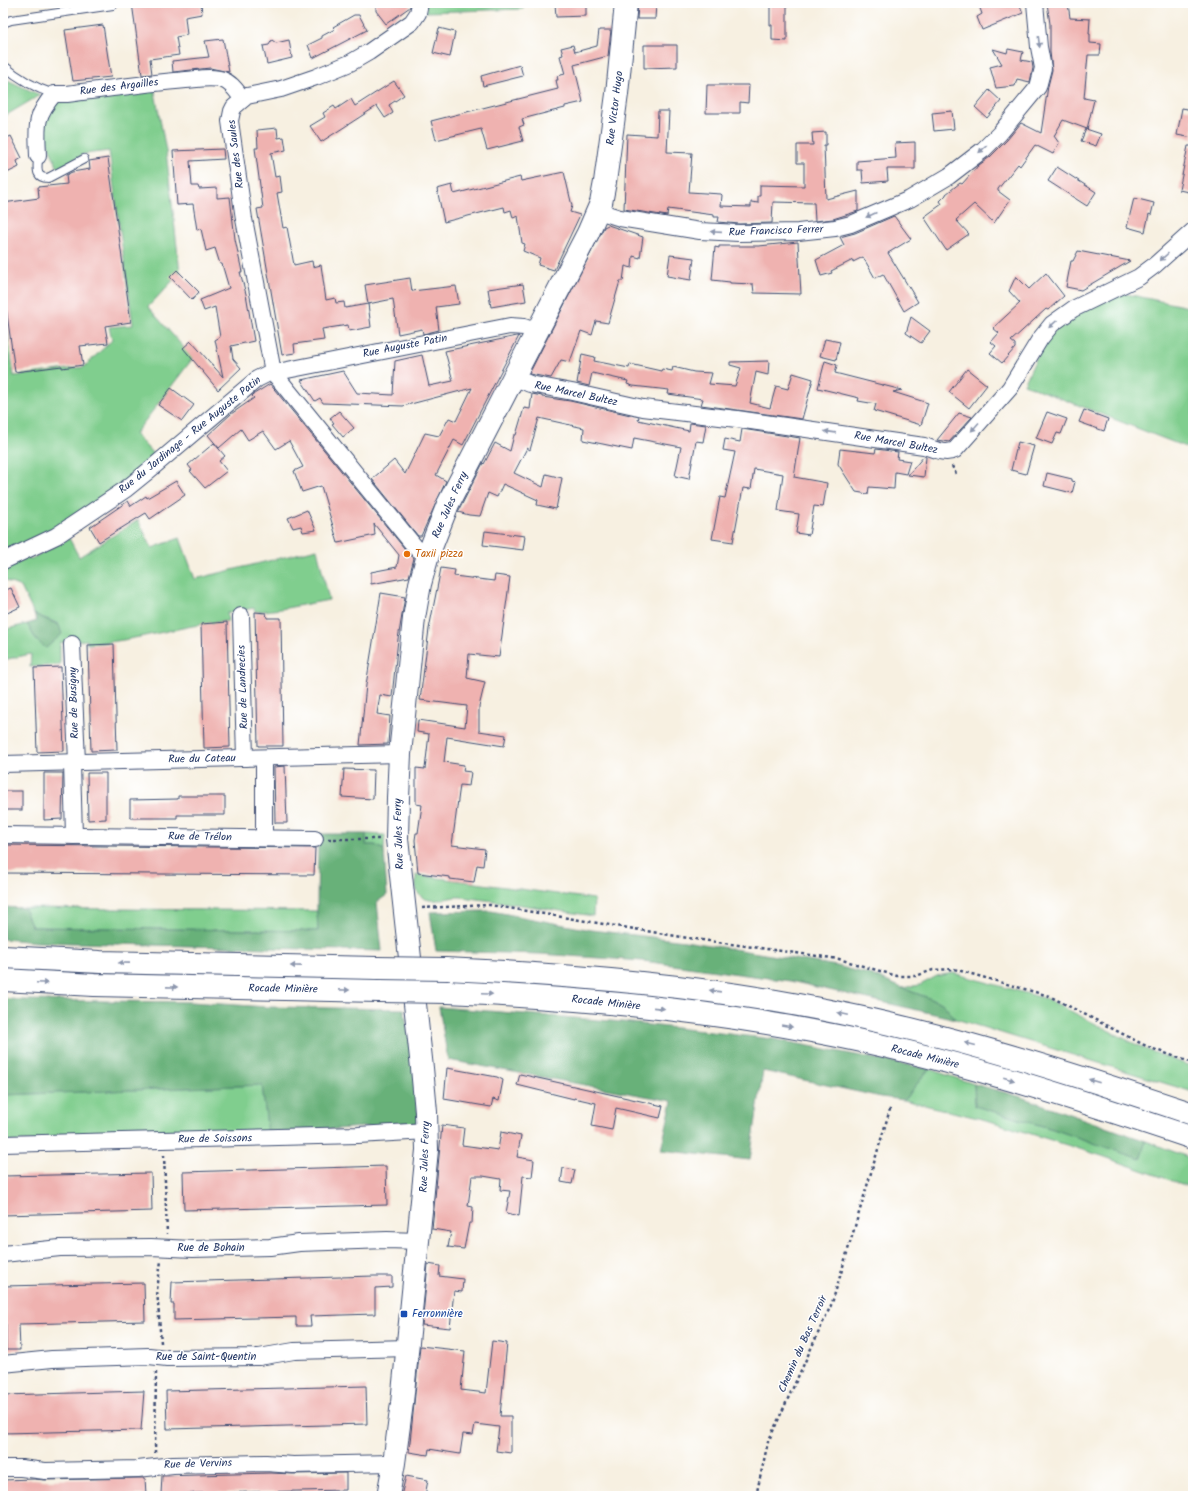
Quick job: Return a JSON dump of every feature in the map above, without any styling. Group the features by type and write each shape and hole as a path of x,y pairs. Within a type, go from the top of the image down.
{"main road":[{"name":"Rue Victor Hugo","path":"598,211 615,116 626,3"},
{"name":"Rue Jules Ferry","path":"388,1496 394,1463 408,1348 426,1164 427,1132 422,1068 404,909 398,839 400,754 413,624 420,584 428,555 448,504 598,211"},
{"name":"Rocade Minière","path":"3,957 100,962 445,969 618,980 714,991 788,1003 926,1033 1026,1060 1132,1093 1193,1114"},
{"name":"Rocade Minière","path":"3,980 94,985 448,992 605,1002 706,1014 795,1028 857,1040 928,1057 1028,1084 1193,1138"},
{"path":"1132,1093 1193,1103"},
{"path":"1110,1110 1193,1150"}],"street":[{"path":"243,99 252,95 303,82 350,63 369,52 412,22 418,13 420,3"},
{"name":"Rue Francisco Ferrer","path":"598,211 620,218 700,231 740,233 798,232 835,228 851,224 910,198 949,176 983,150 1000,133 1038,87 1043,68 1034,3"},
{"name":"Rue des Argailles","path":"54,94 67,94 152,83 213,79 225,81 232,86 243,99"},
{"path":"38,156 37,122 47,102 54,94"},
{"name":"Rue des Saules","path":"243,99 232,111 230,122 244,219 273,372"},
{"name":"Rue Marcel Bultez","path":"513,377 530,384 583,394 643,408 807,429 924,446 951,452 955,450 1010,388 1040,339 1052,324 1073,309 1139,277 1193,232"},
{"name":"Rue Auguste Patin","path":"273,372 510,326 524,327 536,332"},
{"name":"Rue du Jardinage - Rue Auguste Patin","path":"3,561 56,536 126,489 257,379 273,372 416,548 428,555"},
{"name":"Rue de Landrecies","path":"240,616 244,758"},
{"name":"Rue de Busigny","path":"72,644 74,836"},
{"name":"Rue du Cateau","path":"3,764 400,754"},
{"path":"264,758 264,838"},
{"name":"Rue de Trélon","path":"3,835 315,839"},
{"name":"Rue de Soissons","path":"3,1144 427,1132"},
{"name":"Rue de Bohain","path":"3,1254 60,1248 188,1249 270,1247 299,1243 387,1240 419,1242"},
{"name":"Rue de Saint-Quentin","path":"3,1364 52,1359 259,1357 294,1351 408,1348"},
{"name":"Rue de Vervins","path":"3,1468 21,1468 45,1471 138,1469 155,1466 258,1463 293,1465 394,1463"}],"lane":[{"path":"3,23 11,20 113,5 113,3"},
{"path":"3,65 16,77 54,94"},
{"path":"38,156 38,172 42,178 48,178 84,159"}],"path":[{"path":"315,839 398,839"},
{"path":"404,909 490,905 688,938 839,960 896,976 916,976 932,970 954,969 1049,996 1148,1047 1193,1063"},
{"name":"Chemin du Bas Terroir","path":"756,1496 768,1442 832,1303 891,1106"},
{"path":"155,1466 159,1357 157,1290 165,1248 163,1140"}],"green space":[{"path":"426,3 524,3 523,9 426,12"},
{"path":"3,78 40,95 3,117"},
{"path":"154,87 166,151 180,273 148,307 193,358 135,434 154,455 143,470 61,527 3,557 3,301 14,376 84,367 112,340 109,327 133,325 109,151 84,154 58,169 45,136 43,126 58,98"},
{"path":"1122,293 1193,308 1193,450 1024,384 1042,348 1060,326 1080,313"},
{"path":"138,520 152,548 180,538 195,579 317,549 329,600 281,609 255,612 254,608 227,613 228,621 192,626 105,643 87,644 87,640 60,643 60,665 30,667 31,654 3,660 3,630 27,624 37,641 59,624 34,614 21,587 3,580 3,566 21,558 31,559 69,538 79,557"},
{"path":"34,614 59,625 62,634 46,648 37,641 27,624 37,621"},
{"path":"318,834 366,834 366,845 375,845 384,850 387,895 377,902 382,951 37,942 3,939 3,907 24,908 32,927 318,931"},
{"path":"366,834 385,835 384,850 375,845 366,845"},
{"path":"416,875 594,899 593,916 461,897 431,900 419,895 416,887"},
{"path":"24,908 317,911 318,931 32,927"},
{"path":"491,911 591,930 685,941 837,966 872,975 942,1003 956,1019 790,981 643,961 540,954 436,951 430,912"},
{"path":"953,973 1047,999 1145,1049 1193,1067 1193,1092 956,1019 942,1003 902,988 920,985 937,976"},
{"path":"3,998 19,1000 191,1002 267,1007 404,1009 414,1064 419,1123 268,1134 262,1085 3,1095"},
{"path":"439,1007 623,1022 773,1039 929,1069 904,1100 881,1097 763,1071 750,1160 661,1150 672,1101 448,1060"},
{"path":"929,1069 974,1084 975,1106 1053,1129 1139,1158 1146,1141 1193,1159 1193,1188 1102,1156 990,1121 904,1100"},
{"path":"974,1084 1018,1096 1146,1141 1140,1159 1053,1129 975,1106"},
{"path":"262,1085 268,1134 3,1142 3,1095"}],"building":[{"path":"132,3 201,3 202,14 185,17 187,35 176,37 179,55 150,59 152,74 142,75"},
{"path":"376,3 410,3 410,7 386,24 376,11"},
{"path":"555,3 586,3 586,16 556,17"},
{"path":"638,3 656,3 655,19 637,19"},
{"path":"770,3 787,3 787,41 772,40"},
{"path":"978,3 1019,3 1023,13 982,30 977,17 982,14"},
{"path":"1047,3 1068,3 1070,18 1090,19 1090,43 1101,44 1100,55 1088,55 1084,98 1094,100 1087,129 1063,120 1054,136 1059,143 1053,154 1035,145 1020,166 1018,164 998,189 998,191 1010,200 994,223 974,204 956,220 969,234 946,250 924,217 942,204 940,201 946,194 960,183 962,184 979,165 990,157 1007,140 1021,123 1041,133 1052,70 1050,52 1050,24"},
{"path":"354,15 359,15 367,30 313,58 308,45 322,38 322,36 335,29 333,27"},
{"path":"103,25 111,77 73,81 65,30"},
{"path":"439,28 455,32 450,57 433,53"},
{"path":"599,30 611,30 608,56 574,65 583,102 522,119 524,125 519,127 523,141 487,150 481,129 436,140 431,121 558,89 556,80 558,80 557,76 565,74 560,56 563,55 561,48 573,45 575,52 597,46"},
{"path":"223,39 229,72 210,68 173,72 172,61 209,57 205,41"},
{"path":"272,40 276,43 289,40 292,58 267,64 263,46 269,45"},
{"path":"644,45 677,45 677,67 644,68"},
{"path":"993,49 1007,53 1008,49 1023,52 1021,60 1032,62 1033,68 1030,82 1017,79 1015,86 996,88 990,67 1002,64"},
{"path":"520,65 523,76 483,86 481,76"},
{"path":"394,81 404,95 389,105 393,113 385,118 377,106 321,142 310,126 325,117 323,113 334,106 336,109 351,99 355,106"},
{"path":"707,85 749,85 748,103 740,102 740,113 706,113"},
{"path":"989,90 1001,101 987,118 975,107"},
{"path":"1182,108 1193,110 1193,138 1177,135"},
{"path":"658,111 669,111 667,152 692,153 689,192 721,194 721,206 751,207 751,202 758,203 758,196 760,196 760,185 804,186 804,163 797,163 797,145 813,145 812,133 826,132 826,145 824,145 826,199 858,191 858,211 833,219 815,221 814,203 773,202 772,223 739,224 718,222 719,217 714,217 714,215 668,209 667,216 624,209 627,134 657,136"},
{"path":"952,111 954,129 934,131 932,113"},
{"path":"277,128 278,138 284,137 286,150 271,153 275,177 280,176 282,192 277,193 283,228 287,227 294,265 312,261 313,267 321,265 326,300 335,298 336,303 344,302 345,308 368,304 371,327 349,331 348,325 322,329 324,340 294,344 295,353 282,355 257,209 263,208 255,148 258,148 257,130"},
{"path":"1086,129 1101,134 1096,146 1081,141"},
{"path":"11,136 22,158 17,161 19,167 3,175 3,140"},
{"path":"915,142 915,169 887,169 888,181 863,183 862,170 857,170 857,161 896,158 895,143"},
{"path":"1188,146 1193,146 1193,193 1179,190"},
{"path":"223,149 224,159 190,161 192,186 198,186 199,189 217,188 217,198 230,197 235,239 242,272 240,272 246,294 254,341 231,346 233,359 241,368 218,390 183,348 191,341 223,377 215,340 220,337 215,307 204,311 200,300 229,288 222,264 220,264 215,248 206,251 201,229 197,230 193,204 177,205 173,151"},
{"path":"108,158 131,322 105,326 108,343 80,346 83,365 15,372 3,285 3,203 39,198 38,187 67,184 66,175 72,172 90,169 89,161"},
{"path":"1057,167 1096,192 1087,206 1048,181"},
{"path":"564,172 572,206 570,212 580,215 554,270 538,265 540,258 523,251 525,244 522,243 518,216 513,218 511,210 505,212 504,207 444,222 437,189 452,185 454,194 520,177 521,181"},
{"path":"1134,198 1154,203 1151,215 1149,214 1145,232 1127,227"},
{"path":"894,216 911,239 888,253 918,302 904,311 883,274 875,278 863,257 853,262 853,260 831,271 832,273 821,276 816,260 844,245 840,237 855,233"},
{"path":"608,225 643,237 640,258 633,256 632,268 625,266 623,281 620,281 608,323 596,321 592,335 581,331 570,362 561,360 551,378 529,374 604,227"},
{"path":"798,242 801,294 754,293 753,284 730,283 712,280 715,247 759,246"},
{"path":"1078,251 1130,261 1081,290 1066,287 1071,261 1073,261"},
{"path":"670,255 694,258 691,280 667,276"},
{"path":"177,270 199,292 192,300 170,277"},
{"path":"1046,273 1064,296 1048,310 1046,309 1011,341 1015,344 1015,348 1002,363 990,353 996,346 991,342 999,333 993,328 1020,303 1009,291 1016,276 1029,289"},
{"path":"410,278 412,291 456,286 459,304 436,307 439,330 423,334 422,329 398,334 393,299 368,304 365,285"},
{"path":"523,284 526,301 491,307 488,289"},
{"path":"911,317 930,331 921,343 906,333"},
{"path":"519,336 463,445 454,440 436,475 446,481 421,536 418,536 372,479 394,460 405,474 425,433 439,436 449,418 456,421 472,388 403,406 323,403 320,398 315,401 301,380 343,371 357,393 393,395 395,361 422,355 429,386 453,381 445,351"},
{"path":"825,339 840,342 836,360 820,356"},
{"path":"582,354 595,357 594,361 629,368 630,364 661,371 662,369 672,371 673,367 694,372 712,373 709,384 735,386 741,368 730,365 730,362 769,361 768,375 756,372 750,403 770,408 776,386 788,389 793,373 813,379 802,419 701,405 703,399 668,394 669,390 633,386 627,384 628,381 592,373 589,386 577,383"},
{"path":"825,361 837,365 835,373 902,390 893,392 928,403 921,425 874,411 876,404 858,401 859,398 818,388"},
{"path":"967,369 987,385 969,408 949,392"},
{"path":"270,384 409,554 414,558 409,577 371,584 371,572 397,567 399,555 374,524 375,535 338,543 321,486 302,492 294,471 303,467 289,441 276,449 263,431 248,440 241,429 219,448 208,435 231,414 254,398 252,396 254,394"},
{"path":"171,388 194,405 182,421 158,405"},
{"path":"532,394 639,417 638,420 689,431 690,423 706,425 703,442 696,441 689,479 675,476 681,447 634,438 632,450 583,440 584,428 539,418 530,450 527,448 514,473 543,487 546,474 562,478 556,509 537,505 538,500 503,484 497,497 488,493 480,516 458,512 495,443 510,451 524,408 530,409"},
{"path":"1084,410 1108,419 1104,431 1079,422"},
{"path":"339,411 354,428 343,437 332,424 334,423 330,418"},
{"path":"1047,412 1067,419 1061,434 1057,433 1052,444 1036,438"},
{"path":"959,413 972,417 949,442 937,440"},
{"path":"742,429 800,438 794,477 827,483 823,507 814,506 809,535 796,533 799,514 778,511 783,474 754,469 751,489 743,488 733,542 712,539 720,497 725,498 735,452 723,450 725,439 740,442"},
{"path":"1018,442 1034,446 1026,474 1011,470"},
{"path":"214,443 225,456 219,461 227,471 205,488 190,471 192,470 188,465"},
{"path":"840,449 875,453 876,449 898,452 897,459 910,461 906,474 895,472 894,489 869,487 868,494 856,492 838,464"},
{"path":"924,456 926,457 924,477 908,475"},
{"path":"1047,473 1072,479 1072,481 1075,482 1072,493 1044,486"},
{"path":"176,481 185,495 150,519 146,513 99,542 90,527 128,501 131,506 146,496 147,498"},
{"path":"307,510 316,530 303,532 301,526 293,528 288,518"},
{"path":"485,531 525,536 523,550 483,545"},
{"path":"441,568 455,570 454,576 494,581 495,575 510,577 499,657 469,654 467,678 485,682 479,707 479,731 506,735 504,746 447,737 444,762 464,765 463,771 471,772 469,786 460,785 452,845 485,849 483,866 477,865 474,882 418,873 415,840 416,833 418,833 422,805 416,804 416,768 425,769 429,734 417,732 418,720 465,727 467,706 420,700 429,629"},
{"path":"11,588 20,607 3,615 3,591"},
{"path":"381,593 405,597 398,639 392,697 380,695 377,714 390,716 388,744 360,745 366,685"},
{"path":"255,612 266,613 267,618 281,618 283,746 258,746"},
{"path":"227,622 230,747 204,748 201,624"},
{"path":"114,644 117,750 91,751 88,645"},
{"path":"61,667 64,751 37,752 34,668"},
{"path":"285,766 287,823 275,823 274,767"},
{"path":"344,769 374,770 373,799 342,797"},
{"path":"44,773 63,773 62,819 44,820"},
{"path":"87,773 106,773 106,819 88,820"},
{"path":"4,791 22,791 22,810 4,810"},
{"path":"178,796 225,796 225,815 177,815 177,818 130,818 130,800 178,799"},
{"path":"3,845 315,848 314,875 3,873"},
{"path":"447,1068 497,1077 503,1080 499,1101 493,1099 491,1107 444,1099"},
{"path":"520,1074 663,1106 660,1118 616,1108 612,1130 592,1126 596,1103 517,1085"},
{"path":"442,1125 464,1128 462,1145 498,1150 501,1132 521,1136 517,1157 534,1160 532,1177 523,1176 519,1216 506,1213 510,1191 500,1190 501,1179 472,1176 468,1206 473,1207 472,1223 469,1223 464,1249 448,1247 451,1232 432,1229"},
{"path":"386,1166 387,1205 184,1210 183,1172"},
{"path":"563,1168 575,1170 572,1184 561,1182"},
{"path":"151,1173 152,1211 3,1215 3,1176"},
{"path":"428,1264 440,1266 439,1276 463,1279 462,1292 454,1291 450,1328 422,1325"},
{"path":"392,1276 392,1287 375,1288 375,1314 310,1316 311,1326 296,1326 296,1317 174,1320 174,1304 171,1304 172,1282"},
{"path":"144,1283 145,1321 19,1324 20,1350 6,1350 6,1324 3,1324 3,1286"},
{"path":"492,1341 507,1343 500,1416 511,1416 511,1453 496,1451 499,1427 475,1424 473,1435 463,1434 460,1454 429,1449 428,1455 409,1452 420,1346 465,1351 461,1390 486,1393"},
{"path":"366,1386 367,1424 167,1429 166,1391"},
{"path":"144,1391 141,1430 3,1433 3,1395"},
{"path":"271,1473 346,1473 346,1490 161,1494 162,1476"},
{"path":"406,1476 428,1480 425,1496 401,1496"},
{"path":"145,1478 146,1495 3,1496 3,1480"}],"place":[{"name":"Taxii pizza","path":"407,554"},
{"name":"Ferronnière","path":"404,1314"}]}
